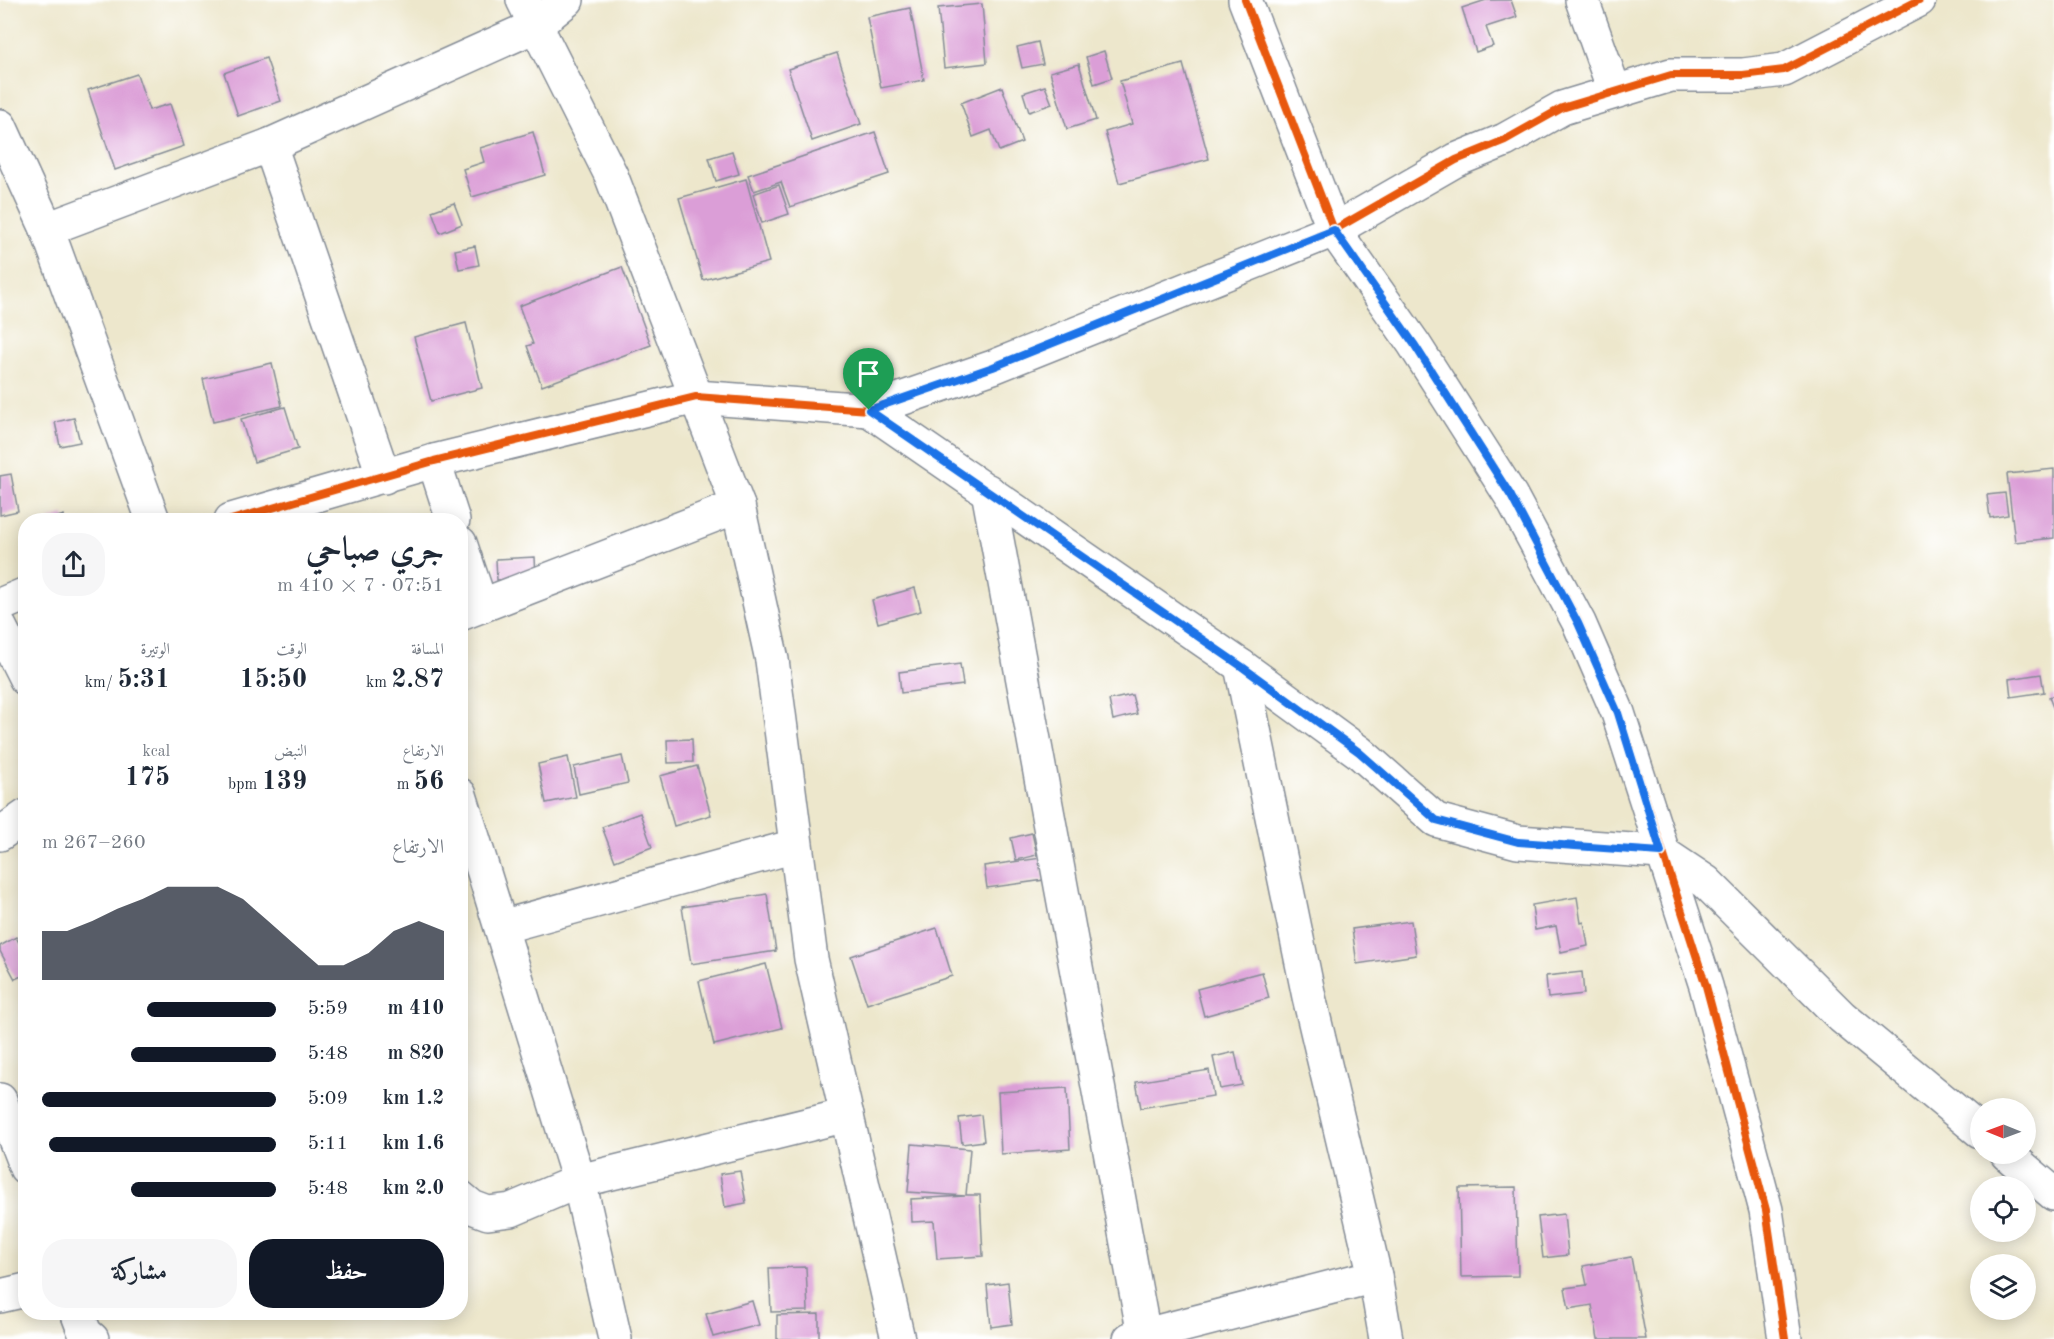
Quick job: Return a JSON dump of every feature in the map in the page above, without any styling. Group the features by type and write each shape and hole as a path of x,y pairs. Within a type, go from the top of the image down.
{"street":[{"path":"47,229 270,144 529,13 567,0"},
{"path":"1245,0 1334,230 1414,344 1511,496 1573,612 1618,713 1706,986 1766,1210 1785,1339"},
{"path":"1582,0 1614,90"},
{"path":"256,513 434,461 696,397 869,410 993,367 1334,230 1456,160 1505,140 1562,108 1614,90 1671,75 1743,75 1784,70 1919,0"},
{"path":"529,13 611,175 738,506 772,660 811,958 898,1339"},
{"path":"0,126 47,229 150,513"},
{"path":"270,144 384,477"},
{"path":"869,410 1241,666 1359,752 1436,820 1518,842 1661,852 1706,882 1842,1017 1970,1123"},
{"path":"434,461 451,513"},
{"path":"988,491 1137,1337 1375,1276"},
{"path":"468,592 471,610 738,506"},
{"path":"0,605 18,597"},
{"path":"0,627 18,663"},
{"path":"1241,666 1309,997 1375,1276 1386,1339"},
{"path":"468,821 579,1181 615,1339"},
{"path":"0,834 18,822"},
{"path":"501,927 795,846"},
{"path":"0,1100 18,1147"},
{"path":"468,1204 488,1213 511,1210 579,1181 847,1115"},
{"path":"2019,1164 2054,1194"},
{"path":"0,1296 18,1292"},
{"path":"80,1320 86,1333 92,1339"}],"building":[{"path":"1486,0 1511,0 1517,17 1486,27 1493,46 1476,52 1462,8"},
{"path":"982,4 987,63 944,68 938,8"},
{"path":"910,8 924,80 881,88 867,17"},
{"path":"1038,42 1043,64 1022,68 1017,47"},
{"path":"1104,51 1112,78 1094,84 1086,57"},
{"path":"837,53 861,124 812,141 788,69"},
{"path":"266,58 281,101 238,116 224,73"},
{"path":"1079,64 1096,120 1067,129 1050,72"},
{"path":"1183,64 1209,159 1119,183 1105,132 1132,124 1120,81"},
{"path":"137,74 149,110 170,104 184,146 115,170 88,90"},
{"path":"1045,86 1052,104 1029,112 1023,93"},
{"path":"1002,87 1022,142 999,151 991,130 973,137 961,103"},
{"path":"533,132 545,175 472,197 463,169 484,162 480,148"},
{"path":"875,132 889,174 790,207 781,182 754,191 748,175"},
{"path":"732,151 739,174 716,181 709,158"},
{"path":"746,179 769,262 703,280 679,198"},
{"path":"779,185 789,214 762,223 753,194"},
{"path":"454,203 462,224 440,233 432,211"},
{"path":"475,246 479,265 459,269 455,250"},
{"path":"622,267 651,345 542,386 527,346 533,344 519,306"},
{"path":"466,323 482,388 431,401 414,337"},
{"path":"272,363 282,406 213,422 203,379"},
{"path":"285,407 298,449 254,462 241,419"},
{"path":"74,418 80,442 60,446 55,422"},
{"path":"2054,469 2054,538 2015,542 2007,474"},
{"path":"11,474 18,511 0,515 0,476"},
{"path":"2005,493 2008,515 1990,518 1987,495"},
{"path":"535,557 536,578 497,580 496,559"},
{"path":"915,588 921,611 878,623 872,600"},
{"path":"960,664 963,685 901,693 899,672"},
{"path":"2041,674 2044,692 2011,697 2009,679"},
{"path":"1132,695 1137,714 1113,720 1109,700"},
{"path":"2054,695 2054,710 2049,697"},
{"path":"692,739 693,762 668,763 667,740"},
{"path":"622,756 628,783 579,794 574,767"},
{"path":"568,757 576,797 546,803 538,764"},
{"path":"697,766 711,815 674,826 660,776"},
{"path":"640,813 652,847 615,861 602,827"},
{"path":"1032,833 1037,855 1016,860 1011,838"},
{"path":"1041,858 1044,880 987,888 984,866"},
{"path":"767,894 776,951 691,964 682,907"},
{"path":"1577,897 1588,946 1561,952 1556,926 1535,930 1532,905"},
{"path":"1411,921 1416,955 1357,964 1352,929"},
{"path":"937,928 952,976 867,1004 851,956"},
{"path":"16,937 18,941 18,978 15,979 0,951 0,946"},
{"path":"766,964 782,1028 714,1045 699,981"},
{"path":"1262,972 1269,998 1204,1016 1197,989"},
{"path":"1582,972 1584,994 1548,998 1546,976"},
{"path":"1235,1052 1242,1085 1220,1089 1213,1057"},
{"path":"1209,1070 1213,1096 1141,1108 1136,1082"},
{"path":"1067,1088 1070,1149 1001,1154 998,1092"},
{"path":"981,1115 984,1141 962,1144 959,1118"},
{"path":"912,1144 970,1149 966,1195 980,1195 983,1256 937,1259 934,1221 912,1222 911,1199 965,1196 908,1192"},
{"path":"740,1171 746,1203 725,1207 720,1174"},
{"path":"1516,1187 1518,1276 1461,1277 1459,1188"},
{"path":"1564,1214 1568,1255 1543,1258 1538,1217"},
{"path":"1631,1257 1646,1339 1598,1339 1592,1305 1569,1309 1565,1288 1587,1285 1583,1266"},
{"path":"806,1267 808,1311 771,1312 769,1268"},
{"path":"1008,1282 1012,1324 991,1327 987,1285"},
{"path":"752,1301 759,1325 713,1337 706,1314"},
{"path":"819,1314 819,1339 777,1339 777,1315"}],"cycle path":[{"path":"1245,0 1334,230 1414,344 1511,496 1579,623 1618,713 1706,986 1766,1210 1785,1339"},
{"path":"255,513 434,461 696,397 869,410 993,367 1334,230 1456,160 1505,140 1562,108 1671,75 1743,75 1784,70 1919,0"}],"route":[{"path":"1334,230 1414,344 1511,496 1578,623 1618,713 1661,852 1518,842 1436,820 1359,752 1241,666 869,410 993,367 1334,230"}]}
